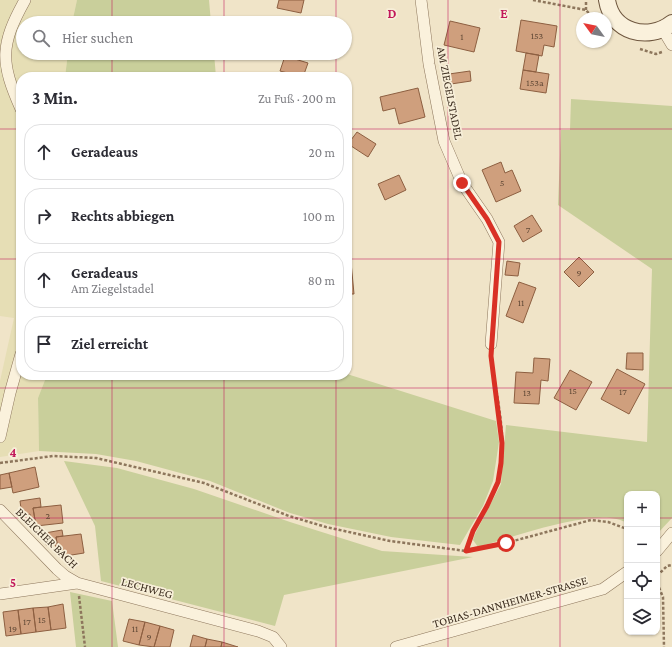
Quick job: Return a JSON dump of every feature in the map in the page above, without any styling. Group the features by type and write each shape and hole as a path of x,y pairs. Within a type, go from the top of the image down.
{"main road":[{"path":"607,0 608,8 615,19 624,28 637,33 650,33 667,26"}],"street":[{"path":"16,98 1,65 2,43 13,16 25,0"},
{"name":"AM ZIEGELSTADEL","path":"421,0 429,64 444,141 462,183 487,219 499,242 491,344"},
{"path":"667,26 672,45"},
{"path":"0,437 16,372"},
{"name":"BLEICHER BACH","path":"0,510 61,572 78,583"},
{"path":"660,547 672,533"},
{"name":"TOBIAS-DANNHEIMER-STRASSE","path":"396,647 603,589 624,574"},
{"name":"LECHWEG","path":"0,594 78,583 258,631 273,636 281,647"}],"path":[{"path":"533,0 586,10 586,0"},
{"path":"466,551 473,531 498,482 501,463 501,425 491,356 491,344"},
{"path":"0,463 53,456 96,458 204,483 289,516 326,527 390,541 466,551 506,543 591,520 608,522 624,527"},
{"path":"660,573 666,566 672,565"},
{"path":"78,583 85,647"},
{"path":"660,590 663,597 664,647"}],"shaded area":[{"path":"0,0 77,0 74,16 16,16 16,60 67,60 66,72 16,72 16,380 45,380 38,398 39,451 0,457 0,381 14,318 0,316"}],"green space":[{"path":"77,0 209,0 210,16 74,16"},
{"path":"67,60 215,60 216,72 66,72"},
{"path":"571,99 672,106 672,518 660,531 660,491 624,491 624,522 614,518 576,520 478,547 473,540 475,534 501,484 506,425 647,442 652,269 558,205 561,130 570,130"},
{"path":"352,376 496,421 499,442 493,481 483,506 460,545 391,537 328,524 290,513 210,481 136,461 96,454 39,451 38,398 45,380 352,380"},
{"path":"64,461 117,468 194,489 290,522 382,551 473,557 284,595 275,626 101,581 95,526"},
{"path":"70,592 112,601 118,647 76,647"}],"building":[{"path":"279,0 304,0 301,13 277,8"},
{"path":"521,20 557,26 554,47 544,45 542,56 516,51"},
{"path":"450,21 480,28 474,52 444,45"},
{"path":"526,53 539,55 536,72 523,70"},
{"path":"284,60 298,60 308,63 305,72 280,71"},
{"path":"523,70 549,74 546,93 520,89"},
{"path":"470,71 471,81 451,84 449,74"},
{"path":"418,88 425,117 399,124 395,108 383,111 380,97"},
{"path":"357,132 376,144 368,157 352,147 352,139"},
{"path":"501,162 505,173 512,170 521,191 496,202 482,170"},
{"path":"399,175 406,190 385,200 378,184"},
{"path":"532,215 542,231 523,242 514,226"},
{"path":"579,257 594,272 579,287 564,272"},
{"path":"507,261 520,263 518,276 505,275"},
{"path":"352,273 354,294 352,294"},
{"path":"519,282 536,288 523,323 506,316"},
{"path":"627,353 643,353 643,370 626,369"},
{"path":"534,358 550,359 548,381 541,380 539,404 514,403 516,372 533,373"},
{"path":"617,369 645,384 629,414 601,399"},
{"path":"570,370 592,382 576,410 554,398"},
{"path":"35,467 39,487 13,493 9,473"},
{"path":"9,473 12,487 0,489 0,475"},
{"path":"40,498 41,507 33,508 35,520 31,521 30,514 22,516 20,501"},
{"path":"61,505 63,523 36,526 33,508"},
{"path":"62,530 63,536 56,537 58,548 56,549 55,544 46,545 45,533"},
{"path":"81,534 84,553 59,557 56,537"},
{"path":"63,604 66,628 51,630 48,607"},
{"path":"48,607 51,630 36,632 33,608"},
{"path":"33,608 36,632 21,634 18,610"},
{"path":"18,610 21,634 6,636 3,612"},
{"path":"129,619 145,622 139,645 123,641"},
{"path":"145,622 160,626 154,647 139,645"},
{"path":"160,626 174,630 170,647 154,647"},
{"path":"193,635 207,639 205,647 190,647"},
{"path":"207,639 222,642 221,647 205,647"},
{"path":"222,642 238,647 221,647"}],"route":[{"path":"462,183 487,219 499,242 491,356 501,425 502,443 498,482 473,531 466,551 506,543"}]}
